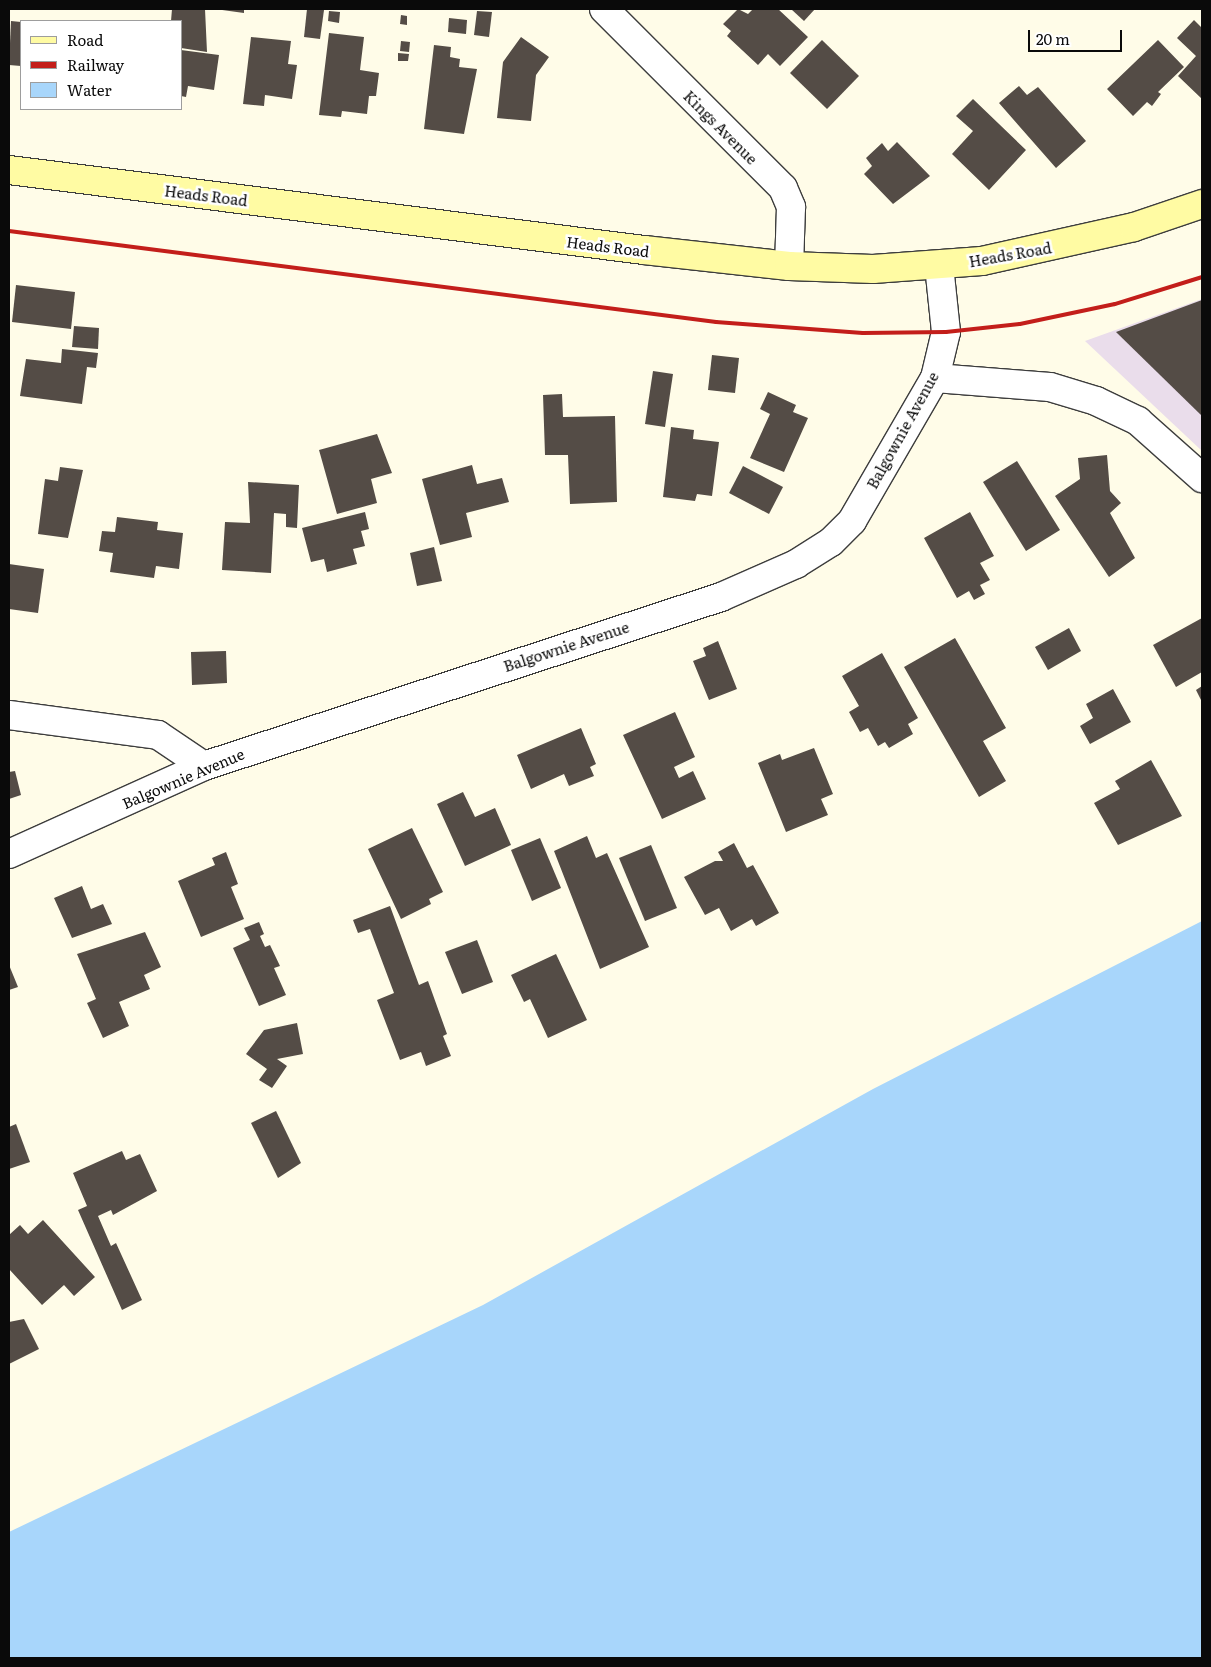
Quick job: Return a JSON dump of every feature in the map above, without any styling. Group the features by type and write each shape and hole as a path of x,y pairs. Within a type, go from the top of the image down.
{"main road":[{"name":"Heads Road","path":"9,170 789,266 939,266 1064,245 1202,204"}],"street":[{"name":"Kings Avenue","path":"604,9 783,188 791,207 789,266"},
{"name":"Balgownie Avenue","path":"9,854 204,766 764,582 831,542 852,521 935,378 946,332 939,266"},
{"path":"935,378 1050,387 1096,401 1138,421 1202,478"},
{"path":"9,715 158,736 204,766"}],"shaded area":[{"path":"1202,299 1202,451 1085,341"}],"water":[{"path":"1202,921 1202,1658 9,1658 9,1532 483,1305 873,1089"}],"building":[{"path":"172,9 205,9 207,52 182,48 182,20 171,20"},
{"path":"215,9 244,9 244,13"},
{"path":"307,9 324,10 320,39 304,37"},
{"path":"738,9 748,14 753,9 778,9 808,37 780,66 768,54 758,65 727,36 731,31 723,24"},
{"path":"791,9 815,9 804,21"},
{"path":"329,11 340,12 339,23 328,21"},
{"path":"477,11 492,12 489,37 474,35"},
{"path":"401,15 407,16 407,25 400,24"},
{"path":"449,18 467,20 466,34 448,32"},
{"path":"1194,20 1202,28 1202,99 1178,76 1196,56 1177,38"},
{"path":"11,21 20,22 20,66 9,65"},
{"path":"329,33 364,37 360,70 379,73 376,96 369,96 367,114 342,111 341,117 319,115"},
{"path":"251,37 291,41 288,64 297,65 292,99 265,95 264,106 243,104"},
{"path":"521,37 549,57 536,75 531,121 497,118 503,62"},
{"path":"822,40 859,76 827,109 790,73"},
{"path":"1158,40 1184,67 1158,92 1161,94 1152,106 1147,102 1133,116 1107,89"},
{"path":"401,41 410,42 409,52 400,51"},
{"path":"434,45 451,47 450,57 460,59 459,67 477,69 464,134 424,129"},
{"path":"182,50 219,55 214,90 188,86 186,97 182,96"},
{"path":"398,53 409,54 408,61 398,61"},
{"path":"1019,86 1027,95 1038,87 1086,141 1056,168 999,103"},
{"path":"973,99 1026,150 989,190 952,154 973,131 956,116"},
{"path":"897,142 930,176 893,204 864,174 872,166 866,158 882,143 888,151"},
{"path":"16,285 75,292 71,329 12,322"},
{"path":"1202,300 1202,416 1116,332"},
{"path":"74,326 99,328 98,349 72,347"},
{"path":"62,349 98,353 96,368 87,367 82,404 20,396 26,359 61,363"},
{"path":"712,355 739,358 735,393 708,390"},
{"path":"653,371 673,374 665,427 645,424"},
{"path":"768,392 796,405 793,412 808,418 784,472 750,458 770,414 760,409"},
{"path":"562,394 563,417 615,416 617,502 570,504 568,455 545,455 543,395"},
{"path":"671,427 694,430 693,439 719,442 712,496 697,494 695,501 663,497"},
{"path":"377,434 392,473 371,479 377,503 337,514 319,450"},
{"path":"1107,455 1110,491 1121,503 1110,513 1135,558 1109,577 1055,496 1080,479 1078,458"},
{"path":"1017,461 1060,530 1026,551 983,482"},
{"path":"472,465 477,484 502,478 509,502 466,513 472,537 440,545 422,479"},
{"path":"743,466 783,487 769,514 729,493"},
{"path":"60,467 83,470 68,538 38,534 45,479 58,481"},
{"path":"248,482 299,485 297,528 286,527 286,514 274,513 271,573 222,570 225,522 250,523"},
{"path":"365,512 369,529 361,531 365,546 353,549 357,564 327,572 324,559 311,562 302,528"},
{"path":"970,512 994,556 980,563 990,580 980,585 985,594 974,600 969,591 957,598 924,538"},
{"path":"117,517 158,522 157,530 183,533 179,569 156,566 154,578 110,572 113,553 99,551 102,531 115,532"},
{"path":"434,547 442,581 417,586 410,553"},
{"path":"9,564 44,569 38,613 9,609"},
{"path":"1202,618 1202,672 1176,687 1153,645"},
{"path":"1069,628 1081,651 1048,670 1035,647"},
{"path":"955,638 1006,728 983,741 1006,781 979,797 904,667"},
{"path":"718,641 737,689 709,700 693,661 706,656 703,648"},
{"path":"226,651 227,683 192,685 191,652"},
{"path":"882,653 918,718 908,724 913,734 889,748 885,742 878,746 868,728 860,732 849,712 859,706 842,676"},
{"path":"1202,686 1202,702 1196,690"},
{"path":"1113,689 1131,722 1090,744 1080,726 1093,718 1086,704"},
{"path":"675,712 695,757 674,767 679,778 693,771 706,799 662,819 623,735"},
{"path":"581,728 596,764 590,767 594,776 569,786 564,774 531,789 517,755"},
{"path":"814,748 833,794 821,799 828,815 786,832 758,763 780,754 782,760"},
{"path":"1151,760 1182,816 1118,845 1094,803 1120,789 1115,781"},
{"path":"15,771 21,795 9,799 9,772"},
{"path":"463,792 475,817 495,808 511,845 465,866 437,804"},
{"path":"412,828 443,892 429,899 431,904 401,919 368,849"},
{"path":"587,836 596,858 607,853 649,947 600,969 554,851"},
{"path":"540,838 561,888 532,901 511,850"},
{"path":"734,843 747,868 753,865 779,913 756,926 752,919 731,931 719,908 705,915 684,877 715,861 723,861 718,852"},
{"path":"651,845 677,908 645,921 619,858"},
{"path":"226,852 238,884 231,887 244,919 201,937 178,881 215,865 212,858"},
{"path":"82,886 91,909 103,904 112,924 72,938 54,898"},
{"path":"390,906 419,985 428,981 447,1034 443,1036 451,1056 426,1066 421,1052 400,1060 377,1000 394,993 370,929 358,933 353,920"},
{"path":"259,922 264,934 260,936 265,947 270,945 280,966 274,968 286,995 259,1006 233,948 250,940 244,928"},
{"path":"145,932 161,967 144,975 150,989 119,1002 129,1026 103,1038 87,1003 96,999 77,954"},
{"path":"477,940 493,982 462,994 445,952"},
{"path":"556,954 587,1020 548,1038 530,999 524,1002 511,975"},
{"path":"9,965 18,987 9,990"},
{"path":"297,1023 303,1054 277,1059 287,1066 272,1088 259,1080 267,1069 246,1054 264,1030"},
{"path":"276,1111 301,1163 278,1178 251,1123"},
{"path":"16,1124 30,1162 9,1169 9,1127"},
{"path":"122,1151 126,1160 140,1154 157,1191 113,1215 111,1210 98,1216 111,1246 116,1243 142,1300 122,1310 78,1210 87,1206 73,1173"},
{"path":"43,1220 95,1277 74,1296 64,1285 42,1305 9,1269 9,1235 20,1225 28,1234"},
{"path":"24,1319 39,1349 9,1364 9,1322"}],"railway":[{"path":"9,231 716,322 863,333 946,332 1020,324 1115,304 1202,277"}]}
